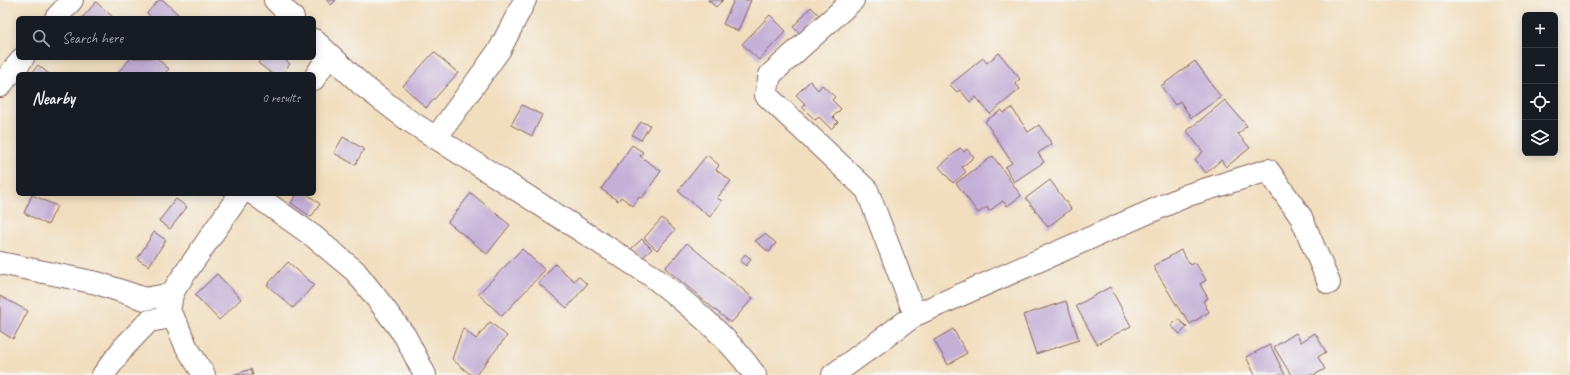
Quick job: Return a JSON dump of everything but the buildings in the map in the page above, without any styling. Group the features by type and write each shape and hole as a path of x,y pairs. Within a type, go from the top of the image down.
{"street":[{"path":"58,16 72,0"},
{"path":"275,0 291,16"},
{"path":"436,138 500,49 525,0"},
{"path":"853,0 770,75 766,95 867,190 915,315"},
{"path":"316,42 362,85 408,120 652,276 687,303 710,325 739,354 755,375"},
{"path":"316,76 329,55"},
{"path":"0,86 21,60"},
{"path":"833,375 915,315 1188,195 1268,170 1301,217 1329,283"},
{"path":"103,375 124,347 149,321 161,319 171,303 190,265 239,196"},
{"path":"257,196 313,236 355,271 405,336 426,375"},
{"path":"0,263 97,283 145,299 171,303"},
{"path":"145,299 149,321"},
{"path":"171,303 177,325 186,346 204,375"}]}
